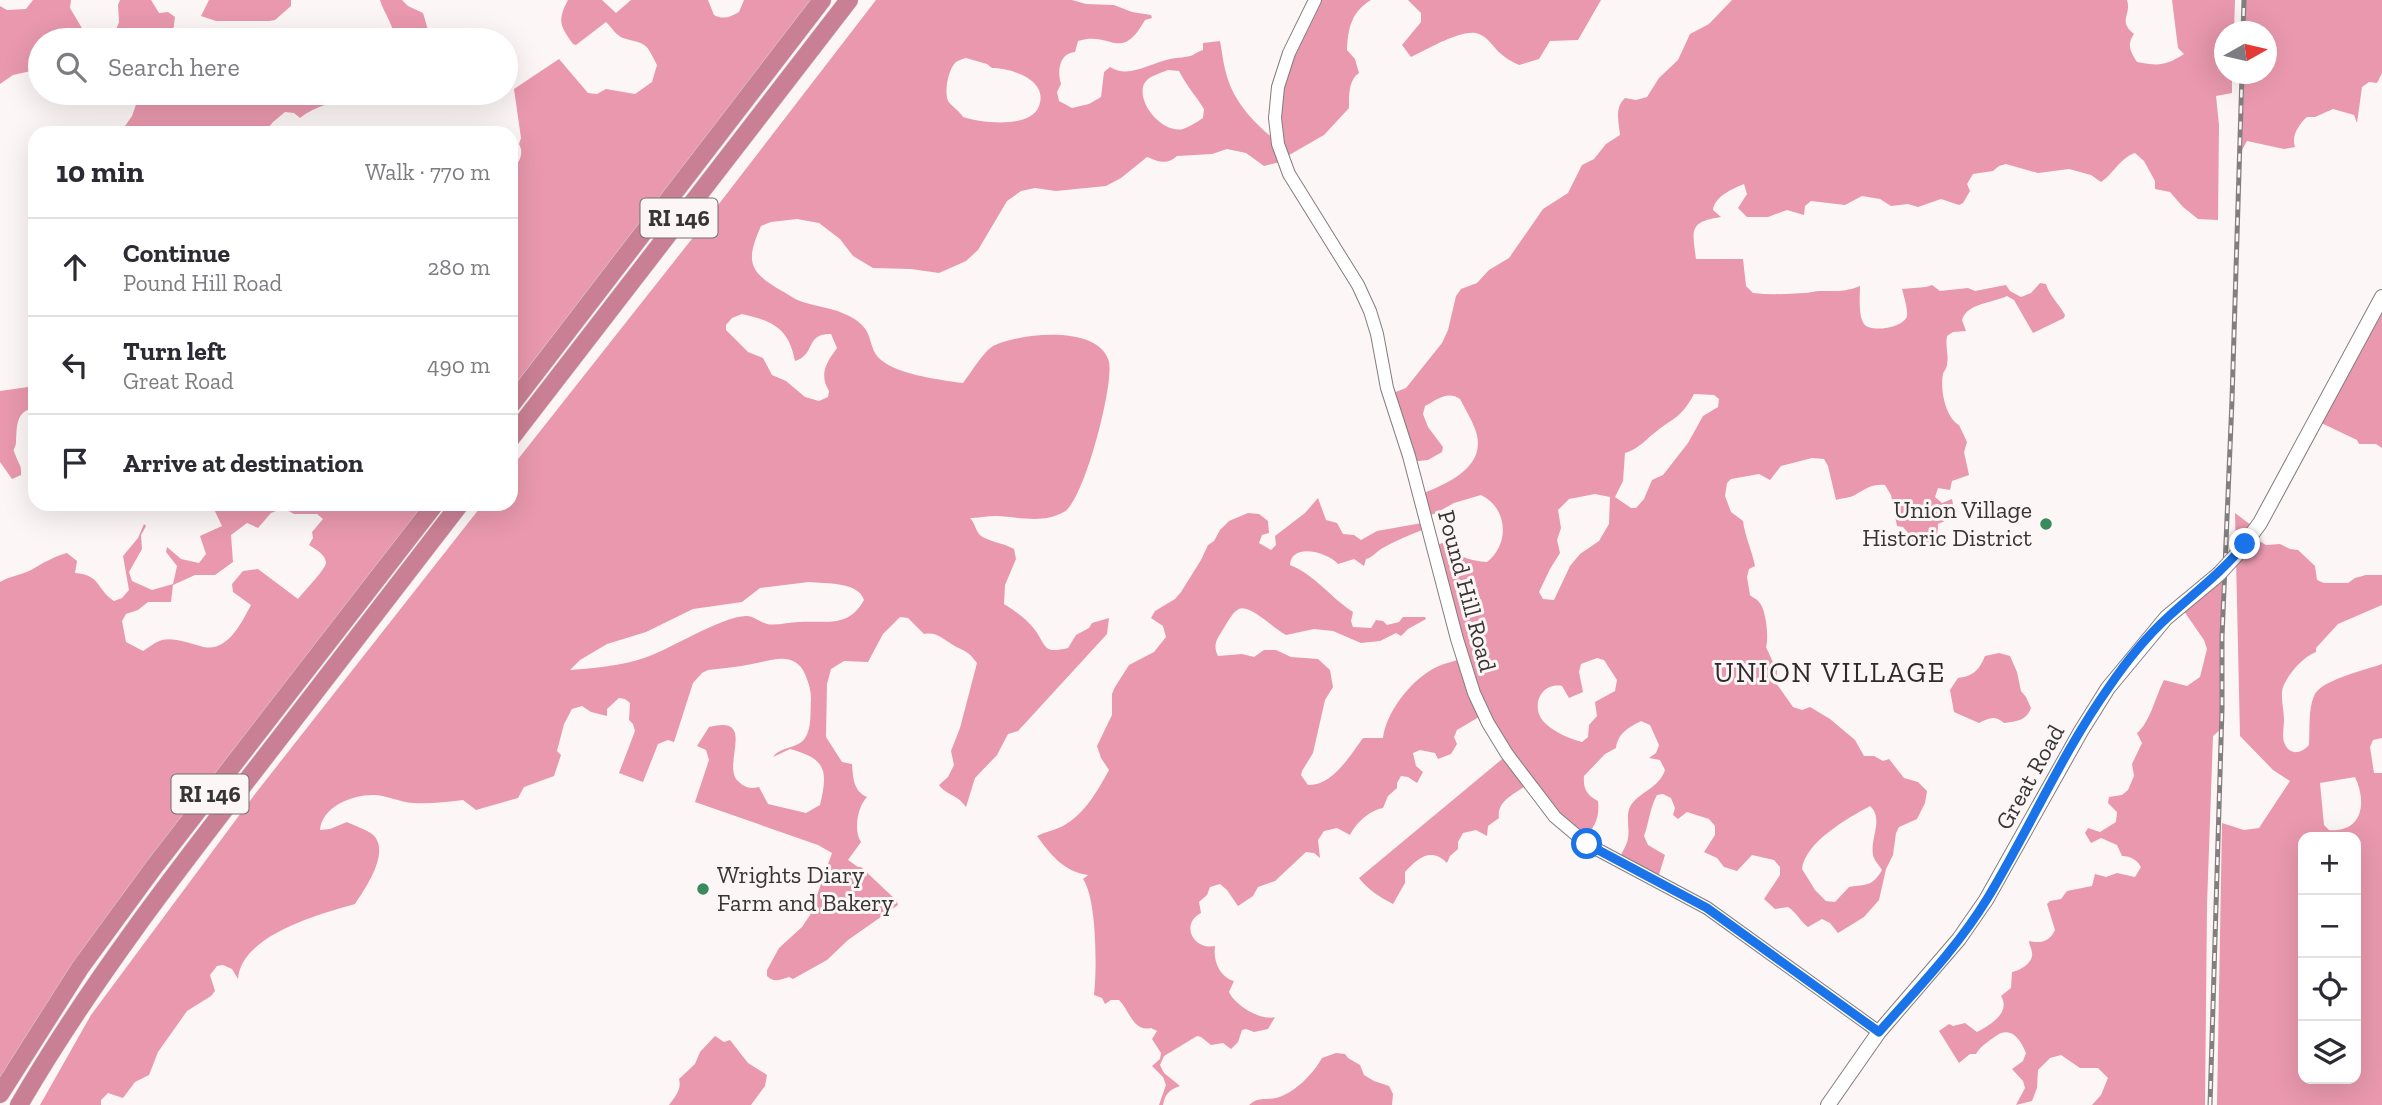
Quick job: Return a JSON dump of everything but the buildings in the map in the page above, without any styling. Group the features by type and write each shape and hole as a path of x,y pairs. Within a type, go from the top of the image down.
{"highway":[{"name":"RI 146","path":"518,396 822,0"},
{"name":"RI 146","path":"518,429 849,0"},
{"name":"RI 146","path":"0,1094 80,968 153,867 430,511"},
{"name":"RI 146","path":"19,1105 70,1023 152,906 455,511"}],"main road":[{"name":"Great Road","path":"1828,1105 1879,1032 1959,939 1986,900 2108,688 2166,618 2219,573 2260,523 2382,297"}],"street":[{"name":"Pound Hill Road","path":"1315,0 1289,52 1278,87 1275,118 1278,144 1289,174 1358,285 1370,311 1387,388 1409,456 1457,639 1474,693 1489,723 1507,754 1555,817 1587,844 1707,908 1879,1032"}],"shaded area":[{"path":"33,0 71,0 70,8 82,28 28,28 28,72 13,75 0,84 0,6 7,10 26,9"},
{"path":"120,0 151,0 159,13 168,12 175,17 174,28 117,28"},
{"path":"209,0 291,0 291,6 275,20 216,21 201,16"},
{"path":"380,0 402,0 423,13 427,28 392,28"},
{"path":"568,0 602,0 616,13 631,0 708,0 714,15 724,18 739,12 744,0 818,0 518,387 518,162 521,155 521,138 516,105 518,86 559,59 588,93 597,94 606,89 635,94 652,82 657,65 645,45 621,37 606,22 576,45 573,44 565,32 562,13"},
{"path":"876,0 1072,0 1086,4 1114,5 1151,15 1152,18 1145,20 1129,40 1122,43 1099,39 1078,41 1075,52 1062,59 1059,74 1061,84 1057,92 1059,101 1072,108 1089,104 1101,97 1104,72 1110,67 1132,71 1170,59 1191,56 1203,50 1203,43 1220,41 1225,69 1234,93 1251,118 1274,139 1279,87 1313,0 1371,0 1355,16 1348,35 1347,50 1355,59 1359,73 1351,84 1349,108 1324,135 1284,158 1284,161 1264,166 1246,153 1227,149 1212,154 1177,156 1166,162 1147,157 1121,178 1106,186 1056,191 1035,188 1021,191 1007,201 978,250 966,261 939,273 873,268 853,256 840,239 819,223 797,219 761,226 752,257 757,272 799,301 837,311 856,320 868,333 877,356 905,372 963,383 993,346 1039,335 1075,337 1091,342 1102,350 1109,362 1107,394 1096,442 1080,487 1064,512 1047,518 970,518 982,536 1014,549 1016,559 1005,585 1004,604 1028,622 1047,648 1068,648 1076,635 1089,628 1092,623 1109,618 1107,634 1018,731 1008,734 997,755 975,778 966,807 939,785 948,777 954,765 951,751 960,728 977,663 970,655 938,636 924,634 908,618 900,617 883,634 868,662 844,661 831,669 827,684 826,737 842,762 852,764 856,787 867,797 858,818 857,831 861,842 848,860 861,867 898,905 848,940 827,960 793,979 789,977 774,980 767,976 767,970 779,948 802,927 810,915 832,853 818,845 695,802 709,760 706,750 697,746 709,727 724,725 732,728 736,743 734,774 738,781 748,787 759,787 768,804 806,813 820,805 824,783 822,768 811,757 790,749 773,757 776,753 802,742 807,734 810,690 805,674 795,662 788,659 708,670 693,683 674,742 668,740 658,744 643,782 619,773 635,731 629,720 630,703 619,698 607,709 607,716 591,712 582,706 572,709 564,724 557,751 561,755 554,776 524,787 518,798 476,810 463,800 413,803 375,795 340,803 326,814 320,830 347,822 372,834 379,850 375,869 355,904 303,921 267,939 253,950 242,964 238,979 232,969 223,965 217,966 210,975 215,991 187,1011 158,1052 149,1075 135,1082 123,1098 108,1093 101,1100 101,1105 40,1105 91,1015 255,794 477,511 518,511 518,459","holes":["966,58 992,68 1017,73 1033,82 1041,97 1034,113 1026,118 1005,122 963,117 948,101 946,92 953,65","1168,70 1179,71 1204,109 1203,118 1183,129 1167,127 1160,122 1153,116 1144,100 1146,81","742,314 778,328 789,341 795,361 806,354 817,337 831,334 837,348 824,374 828,397 819,401 805,397 786,381 772,375 763,358 748,352 726,330 726,325 732,318","809,582 848,586 861,594 864,600 851,615 836,621 771,624 749,616 737,617 644,658 617,665 570,670 580,660 607,644 646,632 693,609 742,602 760,588"]},
{"path":"1408,0 1601,0 1578,40 1550,41 1539,59 1519,65 1504,57 1486,38 1472,33 1445,40 1411,57 1402,45 1421,22 1421,13"},
{"path":"1732,0 2127,0 2126,25 2134,34 2130,42 2131,52 2137,62 2157,64 2167,63 2184,54 2178,48 2172,0 2235,0 2234,21 2214,21 2214,84 2232,84 2232,93 2216,96 2219,125 2218,220 2198,219 2170,192 2155,189 2155,181 2144,161 2135,153 2125,158 2101,182 2091,175 2069,169 2038,173 2006,164 1999,166 1993,171 1973,174 1967,184 1970,191 1959,205 1941,199 1918,207 1908,204 1891,206 1880,199 1862,196 1845,205 1811,201 1805,206 1804,215 1787,210 1768,217 1747,217 1738,208 1747,194 1744,184 1725,194 1714,205 1713,210 1721,217 1703,221 1695,229 1696,259 1743,259 1746,286 1753,293 1840,291 1860,286 1862,320 1867,327 1879,329 1900,324 1905,320 1907,310 1902,289 1932,285 1940,291 1968,288 1975,291 2006,285 2010,291 2021,297 2031,293 2040,283 2046,284 2065,315 2064,318 2033,333 2014,300 2007,296 1969,310 1962,320 1966,331 1953,332 1947,336 1943,395 1950,416 1959,425 1967,442 1964,452 1969,475 1952,481 1950,490 1938,488 1935,497 1942,503 1952,499 1956,519 1938,524 1937,535 1929,543 1914,549 1909,534 1903,527 1897,526 1891,495 1885,485 1872,486 1853,496 1836,500 1824,459 1812,458 1781,466 1770,480 1759,474 1731,479 1727,483 1725,496 1731,512 1743,521 1754,560 1755,566 1749,569 1747,577 1750,595 1758,601 1763,611 1767,630 1766,647 1777,671 1776,683 1793,707 1802,710 1810,707 1830,719 1855,740 1864,756 1874,756 1883,761 1889,759 1904,778 1918,782 1927,791 1925,803 1917,819 1899,827 1896,833 1893,855 1886,869 1879,900 1864,917 1838,933 1830,923 1822,919 1808,927 1788,907 1775,909 1764,899 1780,875 1780,867 1774,860 1752,855 1737,871 1724,867 1717,858 1704,852 1715,835 1715,826 1709,819 1687,812 1678,819 1673,815 1675,808 1671,798 1663,794 1657,795 1644,836 1648,845 1665,855 1658,878 1619,859 1627,841 1631,805 1659,781 1665,770 1660,760 1649,758 1656,753 1659,745 1650,725 1641,721 1625,731 1616,748 1605,754 1584,776 1586,791 1598,801 1598,813 1596,822 1584,840 1528,784 1504,802 1499,818 1488,826 1487,836 1476,830 1463,833 1458,849 1447,863 1430,855 1415,862 1405,872 1405,883 1393,904 1374,893 1359,878 1507,755 1484,714 1457,730 1454,737 1457,744 1451,754 1438,759 1435,753 1420,750 1413,753 1416,766 1423,772 1417,783 1401,776 1397,788 1388,796 1383,808 1364,818 1350,835 1337,828 1324,831 1318,840 1320,858 1314,853 1306,852 1275,881 1258,887 1253,896 1238,906 1220,884 1210,887 1207,895 1199,902 1201,913 1191,923 1192,935 1201,944 1215,946 1218,967 1224,976 1234,981 1229,992 1237,1002 1262,1017 1275,1017 1268,1029 1254,1032 1242,1030 1238,1042 1231,1049 1223,1043 1211,1045 1197,1036 1164,1056 1160,1065 1164,1073 1180,1086 1170,1091 1163,1105 1159,1105 1166,1085 1163,1077 1152,1066 1160,1059 1161,1053 1152,1039 1157,1031 1136,1024 1119,1000 1111,1000 1105,1004 1102,998 1094,995 1096,953 1093,918 1088,889 1083,879 1088,875 1065,866 1037,836 1071,821 1095,793 1109,770 1097,746 1112,715 1112,694 1115,687 1129,665 1154,652 1166,637 1163,626 1151,618 1155,611 1175,599 1181,592 1208,545 1214,541 1220,530 1229,521 1248,513 1259,514 1268,521 1269,533 1262,535 1259,543 1271,550 1276,545 1275,536 1305,513 1318,498 1326,520 1337,523 1343,534 1354,535 1361,540 1377,531 1422,523 1425,529 1381,549 1366,559 1364,566 1354,559 1338,564 1311,551 1297,553 1290,565 1299,569 1353,612 1353,627 1371,628 1376,620 1387,625 1399,622 1403,617 1425,617 1426,619 1401,636 1396,633 1380,641 1361,643 1333,631 1314,629 1286,635 1256,613 1244,608 1234,613 1217,640 1215,646 1218,656 1242,654 1254,657 1264,650 1276,650 1291,657 1318,659 1330,670 1333,687 1325,700 1313,753 1301,775 1308,785 1325,781 1333,775 1363,738 1383,738 1394,709 1407,691 1423,676 1438,666 1463,658 1431,547 1451,540 1452,546 1459,554 1487,562 1500,546 1503,527 1501,517 1497,508 1481,495 1454,503 1423,518 1417,496 1451,480 1470,464 1478,443 1475,429 1460,399 1451,395 1438,399 1425,406 1423,414 1428,427 1443,447 1442,452 1428,460 1410,462 1388,395 1406,388 1442,343 1456,296 1461,289 1477,283 1489,270 1509,258 1543,209 1568,193 1582,165 1594,159 1606,144 1620,135 1619,106 1625,98 1636,100 1647,97 1659,78 1678,60 1690,34 1709,24","holes":["1694,394 1714,395 1719,399 1718,407 1703,416 1688,443 1663,475 1652,480 1644,499 1636,508 1631,508 1615,497 1623,481 1625,453 1675,418","1595,494 1610,497 1609,524 1599,541 1580,554 1570,566 1554,600 1543,599 1539,592 1560,553 1557,540 1561,528 1558,510 1569,499","1597,658 1604,660 1617,680 1615,691 1595,702 1597,716 1589,725 1588,737 1582,742 1562,735 1550,727 1538,712 1539,699 1547,688 1554,686 1562,686 1569,698 1583,692 1579,672 1581,664","1870,806 1876,817 1873,855 1882,870 1872,882 1849,887 1835,902 1826,901 1815,890 1802,869 1805,859 1819,840"]},
{"path":"2246,0 2382,0 2382,73 2377,83 2369,82 2362,87 2357,123 2354,115 2333,109 2304,120 2295,135 2295,147 2284,149 2247,141 2242,150 2244,84 2277,84 2277,21 2245,21"},
{"path":"136,105 325,105 300,118 294,113 285,112 270,126 125,126"},
{"path":"2382,292 2382,448 2376,444 2359,444 2357,440 2315,420"},
{"path":"28,387 28,409 18,421 14,451 21,475 12,479 0,462 0,391"},
{"path":"215,511 276,511 258,528 247,523 231,535 233,562 215,575 195,575 173,585 171,602 148,602 138,610 126,614 122,621 126,642 143,651 166,639 209,648 225,642 237,629 251,605 233,592 232,584 243,571 258,569 298,599 326,562 322,554 309,545 313,538 312,532 323,519 317,514 294,514 288,511 427,511 0,1080 0,582 67,553 77,561 75,573 90,577 114,601 122,598 129,590 123,556 138,538 144,524 146,526 141,535 142,549 129,572 132,581 152,590 173,584 177,566 166,552 167,547 181,559 199,563 206,554 200,536 222,526"},
{"path":"2235,513 2251,525 2249,535 2266,545 2280,544 2298,550 2315,566 2317,580 2324,583 2348,583 2366,575 2382,575 2382,605 2338,624 2316,648 2316,652 2292,672 2285,682 2282,695 2284,742 2289,750 2299,752 2309,745 2311,707 2318,690 2334,680 2382,664 2382,738 2373,740 2370,747 2374,773 2382,773 2382,1105 2217,1105 2222,823 2244,830 2259,828 2290,781 2273,770 2240,736","holes":["2355,777 2361,806 2355,821 2340,830 2329,830 2324,825 2320,783"]},
{"path":"2222,569 2220,730 2213,736 2207,905 2205,1105 2092,1105 2101,1095 2108,1078 2098,1068 2080,1068 2061,1055 2050,1058 2038,1070 2037,1088 2032,1101 2016,1105 2025,1088 2023,1081 2012,1069 2023,1061 2026,1053 2017,1037 2004,1032 1999,1034 1983,1045 1976,1054 1970,1054 1959,1063 1939,1031 1949,1024 1953,1026 1965,1023 1977,1032 1998,1017 2003,1007 2001,996 2011,988 2012,972 2031,960 2029,941 2045,941 2055,930 2047,904 2050,901 2061,899 2067,891 2092,886 2095,874 2106,877 2117,873 2135,877 2141,867 2136,860 2122,856 2117,845 2101,838 2091,843 2085,833 2088,828 2100,832 2116,822 2117,812 2108,803 2109,797 2122,795 2128,790 2134,776 2132,764 2142,743 2137,733 2149,716 2164,680 2187,686 2200,677 2207,649 2204,640 2179,604"},
{"path":"1999,653 2010,656 2017,672 2021,691 2031,708 2026,716 2013,722 2004,723 1992,718 1979,723 1954,712 1950,690 1958,678 1975,671 1985,656"},
{"path":"715,1036 724,1042 730,1040 748,1063 767,1075 765,1086 751,1105 669,1105 679,1090 679,1079 695,1064 700,1052"},
{"path":"1336,1053 1345,1054 1360,1065 1364,1075 1389,1086 1393,1094 1392,1105 1249,1105 1290,1092 1314,1070 1322,1058"}],"railway":[{"path":"2243,21 2244,0"},
{"path":"2210,1105 2222,637 2242,84"}],"place":[{"name":"Union Village Historic District","path":"2046,524"},
{"name":"Wrights Diary Farm and Bakery","path":"703,889"}],"district":[{"name":"UNION VILLAGE","path":"1830,672"}],"route":[{"path":"1587,844 1707,908 1879,1032 1959,939 1986,900 2108,688 2166,618 2214,578 2245,544"}]}
